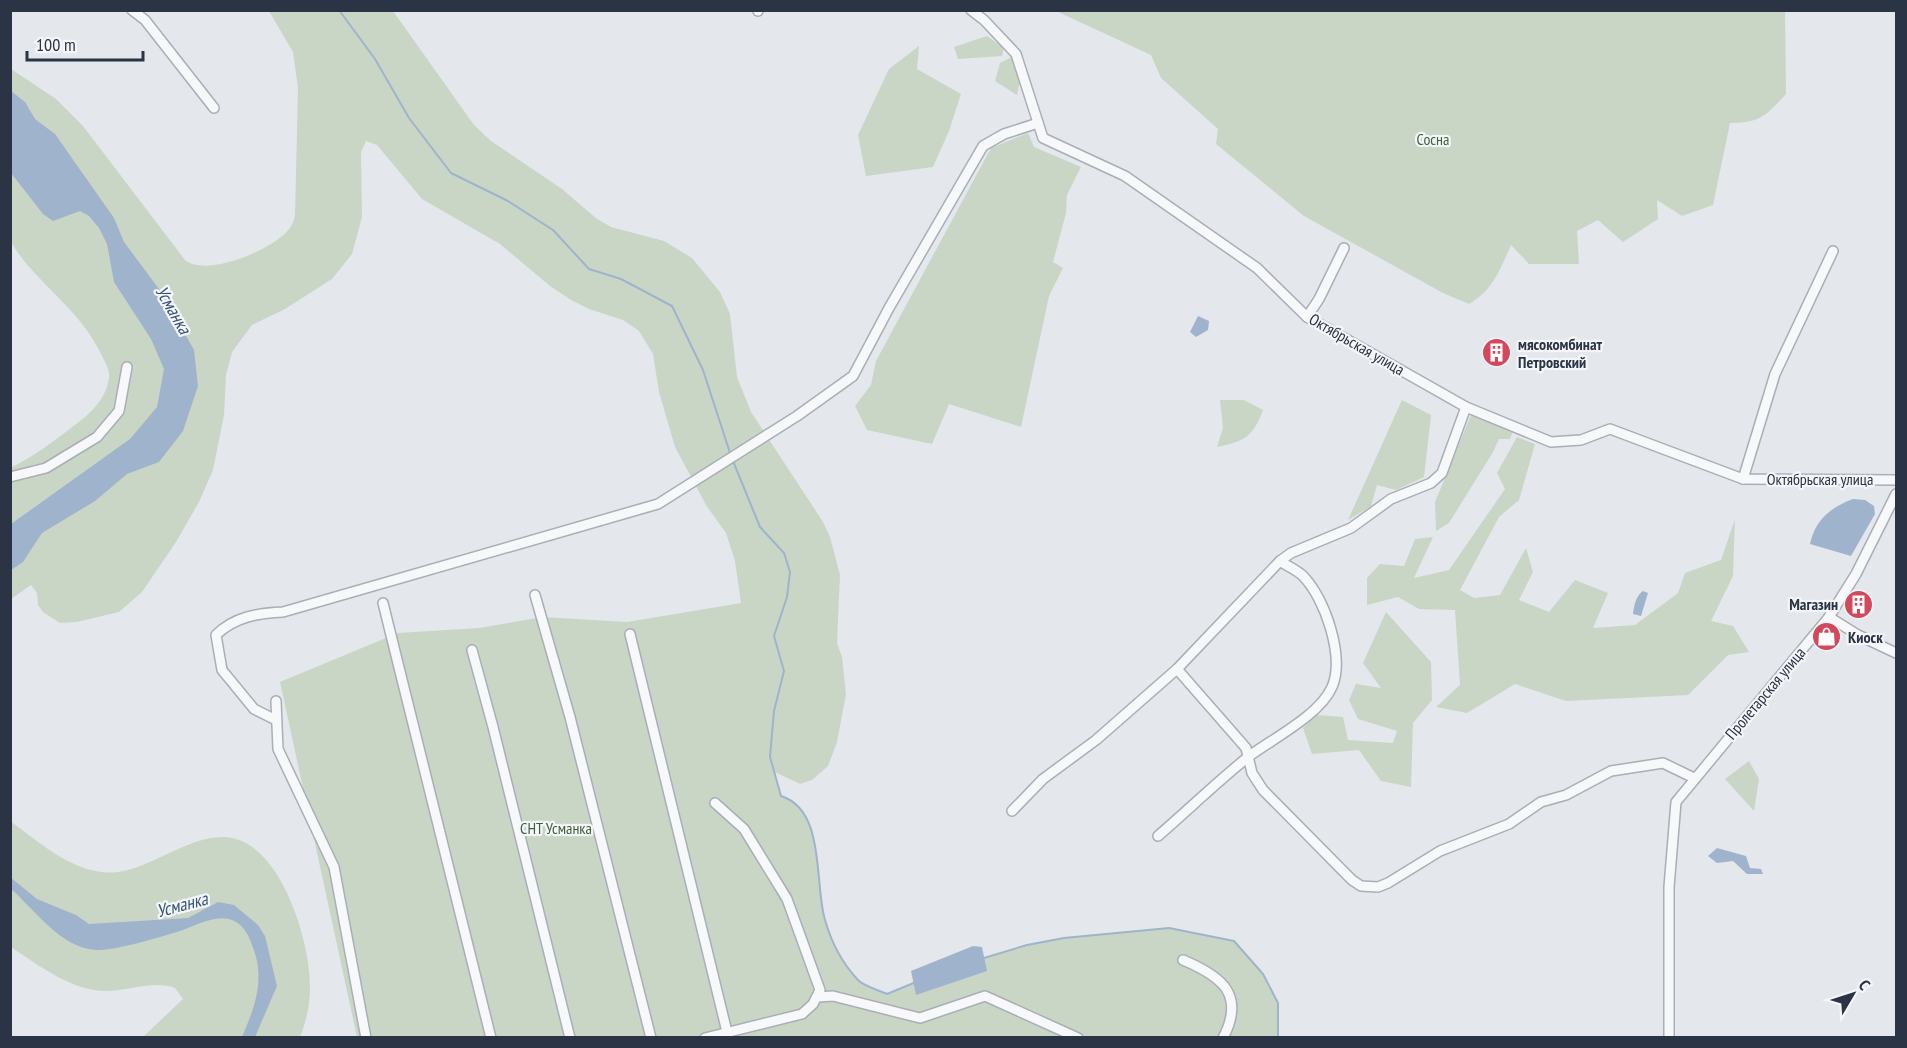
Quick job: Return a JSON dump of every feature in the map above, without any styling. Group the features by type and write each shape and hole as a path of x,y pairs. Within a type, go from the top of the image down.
{"street":[{"path":"132,10 146,20 214,108"},
{"name":"Октябрьская улица","path":"971,10 1016,54 1043,138 1125,176 1257,268 1307,317 1466,407 1551,442 1581,440 1610,429 1743,479 1896,480"},
{"path":"276,720 254,709 222,670 216,635 225,627 256,614 283,612 657,504 697,480 853,376 889,308 983,146 1004,134 1038,123"},
{"path":"1307,317 1319,299 1344,248"},
{"name":"Октябрьская улица","path":"1743,479 1774,374 1833,251"},
{"path":"10,477 46,468 97,437 119,411 127,367"},
{"path":"1012,811 1043,779 1096,740 1177,669 1280,561 1291,553 1351,528 1391,499 1431,483 1442,473 1466,407"},
{"name":"Пролетарская улица","path":"1669,1038 1669,886 1676,802 1829,617 1856,574 1896,494"},
{"path":"1158,836 1247,758 1320,705 1332,687 1336,669 1331,626 1317,594 1302,575 1280,561"},
{"path":"535,595 570,717 651,1038"},
{"path":"383,603 490,1038"},
{"path":"1829,617 1868,641 1896,653"},
{"path":"630,634 727,1032"},
{"path":"472,650 533,882 570,1038"},
{"path":"1177,669 1246,748 1247,758 1263,789 1284,814 1361,886 1378,887 1440,851 1509,824 1541,802 1566,795 1611,771 1663,763 1694,778"},
{"path":"276,701 278,749 334,867 366,1038"},
{"path":"705,1038 802,1014 813,1004 820,990 787,899 744,829 716,803"},
{"path":"1183,960 1213,973 1228,993 1233,1011 1222,1038"},
{"path":"817,997 833,996 920,1018 985,996 1078,1038"}],"green space":[{"name":"СНТ Усманка","path":"269,11 393,11 474,125 491,141 562,189 597,219 611,227 664,241 692,258 720,292 730,314 737,377 751,412 823,522 830,537 840,575 837,643 842,657 846,694 837,742 828,766 812,780 800,784 775,772 781,796 795,804 805,816 815,849 827,928 842,960 852,974 868,986 888,994 931,975 1027,945 1064,938 1169,928 1234,941 1263,974 1278,1003 1278,1038 357,1037 280,682 398,633 479,628 543,617 627,622 741,603 735,561 726,533 706,505 675,447 659,392 653,354 639,331 623,320 589,309 571,300 550,286 500,244 422,199 377,145 366,141 361,152 362,217 352,254 332,279 285,309 252,325 232,352 226,375 224,415 213,470 199,502 176,542 142,592 119,612 77,622 60,623 43,612 38,605 37,593 31,585 11,599 10,468 44,448 87,415 102,398 108,385 109,374 93,339 82,324 33,271 11,242 11,69 56,99 83,126 185,260 195,265 208,266 224,263 240,259 270,245 289,229 295,216 298,88 293,52"},
{"name":"Сосна","path":"1056,11 1785,11 1786,94 1762,117 1749,122 1730,123 1713,205 1682,216 1657,200 1658,219 1623,242 1598,220 1577,231 1579,264 1529,264 1511,245 1490,286 1469,304 1443,293 1304,216 1216,144 1218,129 1161,78 1151,55"},
{"path":"987,36 1004,48 1002,56 958,59 954,47"},
{"path":"919,46 917,69 961,94 949,131 933,167 866,176 858,135 889,69"},
{"path":"1012,57 1020,81 1017,95 995,81 1000,63"},
{"path":"1028,133 1034,147 1081,167 1067,195 1066,213 1053,262 1063,268 1049,296 1021,427 949,404 932,444 867,430 855,406 871,385 876,361 991,148"},
{"path":"1220,400 1244,400 1263,410 1256,426 1247,436 1217,447 1223,428"},
{"path":"1402,400 1431,415 1424,477 1396,490 1377,485 1371,506 1348,520"},
{"path":"1471,415 1513,431 1510,439 1499,439 1449,523 1436,531 1435,502"},
{"path":"1517,437 1535,444 1519,500 1499,517 1460,590 1474,598 1500,595 1526,548 1533,572 1519,600 1549,612 1575,580 1608,593 1593,628 1635,625 1678,593 1685,573 1721,560 1735,519 1733,576 1711,621 1733,626 1749,652 1728,655 1688,695 1566,701 1515,684 1467,713 1436,707 1460,685 1455,610 1419,609 1398,597 1367,605 1367,578 1380,564 1404,566 1415,539 1433,537 1414,578 1449,570 1505,489 1497,473"},
{"path":"1386,612 1431,662 1432,700 1413,723 1411,787 1381,781 1359,750 1312,754 1303,728 1317,715 1343,717 1348,740 1393,743 1397,731 1358,719 1349,700 1356,684 1381,688 1363,663"},
{"path":"1749,761 1759,779 1754,811 1725,779"},
{"path":"10,821 64,859 101,872 131,869 192,843 223,837 243,842 261,854 276,873 288,896 305,945 310,994 300,1037 143,1037 183,999 175,988 159,985 106,991 81,987 56,976 11,947"}],"water":[{"name":"Усманка","path":"11,91 25,102 35,119 55,134 114,218 124,242 162,293 194,350 198,386 183,431 159,462 127,474 95,501 42,533 23,562 11,570 11,524 130,439 157,407 164,369 151,339 114,282 107,244 99,228 89,216 80,211 53,221 43,214 11,173"},
{"path":"1198,316 1209,321 1208,330 1196,337 1190,332"},
{"path":"1853,499 1865,500 1874,506 1875,514 1851,556 1810,544 1820,521 1831,510"},
{"path":"1643,591 1648,593 1641,616 1633,614 1636,601"},
{"path":"1717,848 1746,856 1750,868 1761,869 1763,874 1747,874 1733,861 1717,863 1708,856"},
{"name":"Усманка","path":"10,877 37,899 76,915 89,924 188,918 218,902 234,905 258,925 265,936 277,986 255,1037 242,1037 255,1003 258,969 249,937 238,923 229,919 217,918 138,943 95,950 70,942 59,935 11,889"},
{"path":"973,946 982,947 987,971 916,995 911,971"}],"waterway":[{"path":"339,10 375,59 409,118 451,173 508,201 553,230 589,269 621,279 672,306 703,370 731,456"},
{"path":"733,461 760,527 784,553 790,572 787,597 774,636 784,671 774,711 770,757 781,796 795,804 805,816 812,832 825,920 834,944 852,973 861,982 887,994 916,982"},
{"path":"984,958 1027,945 1064,938 1169,928 1234,941 1263,974 1278,1003 1278,1038"}],"place":[{"name":"мясокомбинат Петровский","path":"1497,353"},
{"name":"Магазин","path":"1859,604"},
{"name":"Киоск","path":"1827,637"}]}
